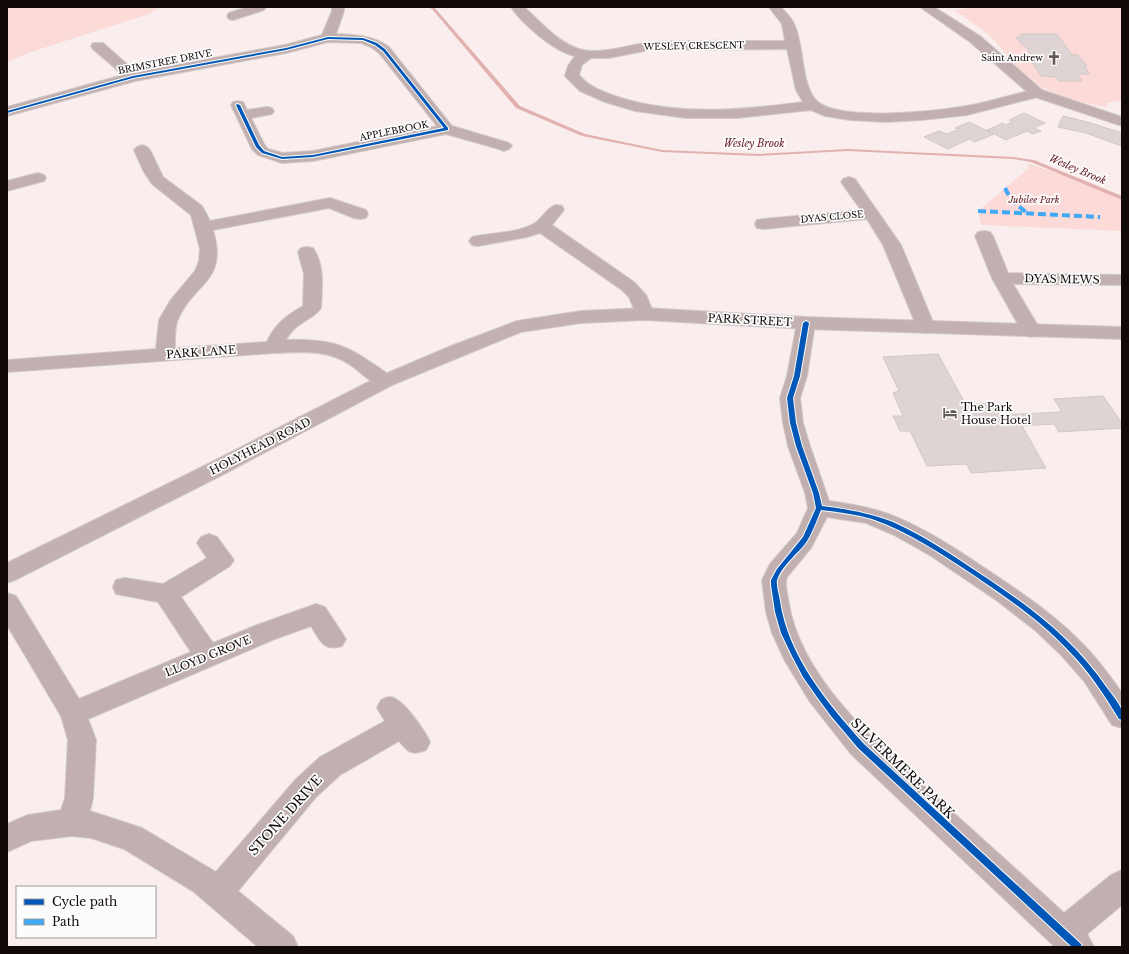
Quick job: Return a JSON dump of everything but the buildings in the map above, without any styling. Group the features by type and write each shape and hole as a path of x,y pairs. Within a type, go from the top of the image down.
{"main road":[{"name":"PARK STREET","path":"517,327 581,317 645,314 806,323 1122,334"},
{"name":"HOLYHEAD ROAD","path":"7,574 218,468 385,381 517,327"}],"street":[{"path":"233,16 260,7"},
{"path":"328,38 338,11 338,7"},
{"name":"WESLEY CRESCENT","path":"517,7 560,46 578,54 609,54 629,49 655,46 793,45"},
{"path":"775,7 788,24 803,90 807,98 814,105 827,111 845,116 913,117 958,112 1037,93"},
{"path":"926,7 974,40 1037,93 1122,122"},
{"name":"BRIMSTREE DRIVE","path":"7,112 133,77 286,49 328,38"},
{"name":"APPLEBROOK","path":"328,38 363,39 376,44 384,50 447,129"},
{"name":"BRIMSTREE DRIVE","path":"98,46 133,77"},
{"path":"587,55 575,64 572,69 572,76 576,82 598,95 634,107 669,112 705,114 760,112 814,105"},
{"name":"APPLEBROOK","path":"267,111 240,110 257,146 263,152 282,158 313,156 447,129 504,146"},
{"path":"142,150 150,165 152,174 160,184 199,214 208,242 210,256 206,268 196,284 168,318 165,355"},
{"path":"7,186 38,178"},
{"path":"849,182 872,214"},
{"path":"204,227 330,203 360,214"},
{"path":"478,241 527,232 542,226 556,210"},
{"name":"DYAS CLOSE","path":"763,224 872,214 892,244 926,327"},
{"path":"542,226 628,286 637,295 645,314"},
{"path":"984,236 1002,278 1031,331"},
{"path":"274,347 278,335 285,325 320,306 307,252"},
{"name":"DYAS MEWS","path":"1002,278 1122,280"},
{"path":"806,323 797,376 790,398 793,422 799,446 816,494 819,508 874,518 898,528 948,554 1004,592 1041,620 1082,660 1122,717"},
{"name":"PARK LANE","path":"7,366 274,347 308,346 331,349 343,353 385,381"},
{"name":"SILVERMERE PARK","path":"819,508 804,541 787,560 774,580 776,606 784,632 798,662 838,721 861,746 1071,940 1122,885"},
{"path":"125,587 166,594 222,560 208,543"},
{"path":"166,594 208,656"},
{"path":"7,603 73,713 82,740 79,798 72,823"},
{"name":"LLOYD GROVE","path":"73,713 208,656 316,614 333,639"},
{"name":"STONE DRIVE","path":"218,892 306,788 325,770 403,725"},
{"path":"7,838 28,828 52,824 72,823 91,825 132,838 218,892 282,947"}],"green space":[{"path":"7,7 161,7 149,14 31,52 7,62"},
{"path":"978,7 1122,7 1122,100 1107,103 1108,107 1073,100 1040,86 1021,72 991,38 976,25 954,10"},
{"name":"Jubilee Park","path":"1028,163 1099,188 1122,199 1122,231 981,225 978,211 1029,168"}],"waterway":[{"name":"Wesley Brook","path":"430,7 433,8 518,107 584,135 662,151 759,155 848,150 1013,158 1032,161 1122,198"}],"marked path":[{"path":"1005,188 1011,200 1027,213"},
{"path":"978,211 1100,217"}],"cycle path":[{"path":"7,112 133,77 286,49 328,38 363,39 376,44 384,50 447,129 313,156 282,158 263,152 257,146 238,105"},
{"path":"806,323 797,376 790,398 793,423 799,446 816,493 819,508 868,516 889,523 940,550 1004,593 1032,613 1070,647 1093,673 1122,717"},
{"path":"819,508 810,530 803,542 779,571 774,582 778,612 785,633 794,654 806,675 819,695 847,731 861,746 1078,947"}],"place":[{"name":"Saint Andrew","path":"1054,58"},
{"name":"The Park House Hotel","path":"950,413"}]}
